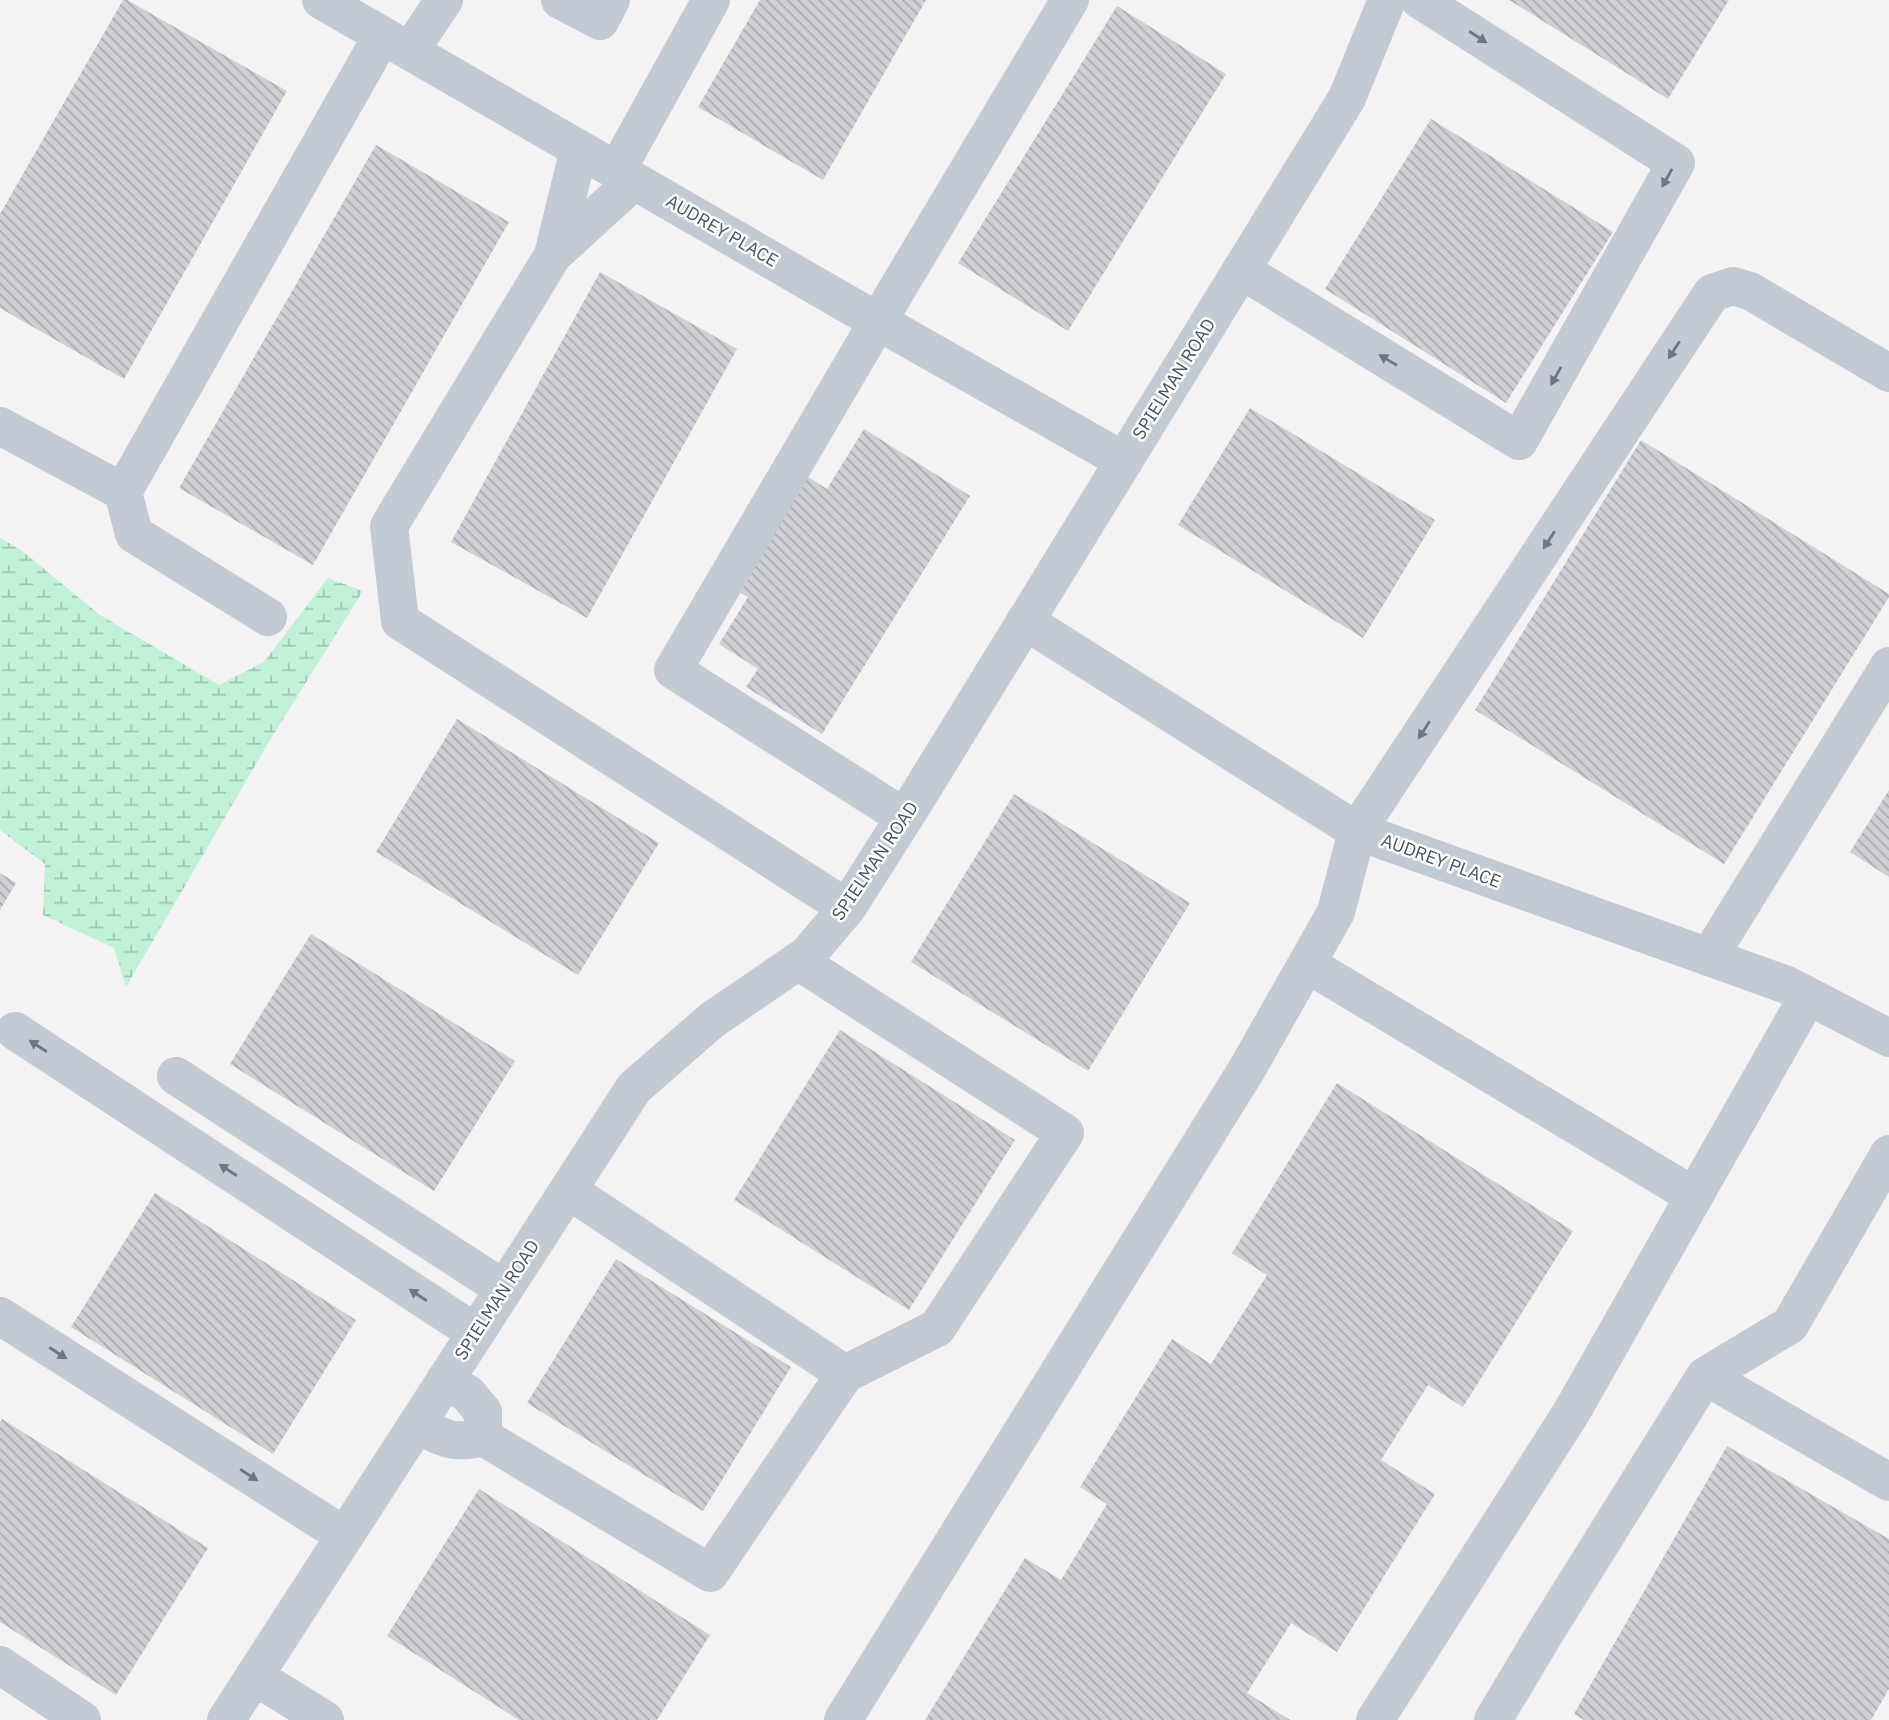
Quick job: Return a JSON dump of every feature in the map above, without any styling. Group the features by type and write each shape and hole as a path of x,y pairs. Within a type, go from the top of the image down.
{"street":[{"name":"AUDREY PLACE","path":"321,0 1124,461"},
{"path":"268,617 134,534 123,492 396,43 444,0"},
{"path":"560,0 600,21 611,0"},
{"path":"711,0 625,176 553,255 389,526 400,621 847,908"},
{"path":"904,817 673,670 1070,0"},
{"name":"SPIELMAN ROAD","path":"226,1720 634,1088 712,1020 807,956 847,908 1347,98 1387,0"},
{"path":"1241,270 1519,440 1676,163 1420,0"},
{"path":"553,255 579,149"},
{"path":"843,1720 1247,1069 1336,912 1357,831 1712,293 1733,286 1751,291 1889,373"},
{"path":"0,426 123,492"},
{"name":"AUDREY PLACE","path":"1026,621 1357,831 1787,985 1889,1038"},
{"path":"1709,957 1889,666"},
{"path":"417,1424 445,1439 464,1441 482,1437 710,1573 845,1374 937,1328 1065,1133 798,961"},
{"path":"1307,964 1694,1196"},
{"path":"1375,1720 1571,1413 1808,996"},
{"path":"15,1031 475,1333"},
{"path":"176,1076 504,1289"},
{"path":"1493,1720 1705,1376 1790,1325 1889,1154"},
{"path":"568,1190 845,1374"},
{"path":"0,1316 345,1536"},
{"path":"1705,1376 1889,1482"},
{"path":"445,1380 468,1394 483,1412 482,1437"},
{"path":"0,1665 82,1720"},
{"path":"254,1676 325,1720"}],"green space":[{"path":"0,538 21,550 100,615 219,685 264,662 328,578 363,591 267,745 126,987 114,948 43,915 45,864 0,830"}],"building":[{"path":"123,0 287,91 124,379 0,308 0,214"},
{"path":"760,0 926,0 823,180 698,107"},
{"path":"1509,0 1729,0 1668,99"},
{"path":"1117,6 1226,74 1068,331 958,263"},
{"path":"1431,119 1613,232 1506,403 1325,289"},
{"path":"376,145 509,222 313,565 179,488"},
{"path":"600,272 737,349 587,618 451,542"},
{"path":"1250,408 1435,520 1363,638 1178,525"},
{"path":"864,429 970,496 822,734 746,687 758,669 719,644 748,597 734,589 805,475 827,489"},
{"path":"1641,440 1889,594 1724,864 1475,710"},
{"path":"457,719 659,843 578,975 376,852"},
{"path":"1889,790 1889,877 1850,852"},
{"path":"1014,794 1190,903 1088,1071 911,962"},
{"path":"0,873 16,883 0,910"},
{"path":"311,934 515,1061 434,1191 230,1064"},
{"path":"840,1030 1015,1140 909,1310 734,1200"},
{"path":"1337,1083 1573,1231 1463,1407 1428,1385 1381,1460 1435,1494 1337,1652 1291,1623 1247,1693 1290,1720 925,1720 1025,1558 1061,1580 1107,1504 1080,1487 1172,1339 1211,1364 1267,1275 1232,1253"},
{"path":"155,1193 356,1320 273,1454 71,1327"},
{"path":"616,1259 791,1367 703,1511 527,1403"},
{"path":"2,1419 208,1548 116,1695 0,1622"},
{"path":"1727,1446 1889,1539 1889,1689 1871,1720 1584,1720 1574,1714"},
{"path":"479,1489 710,1635 657,1720 519,1720 387,1636"}]}
